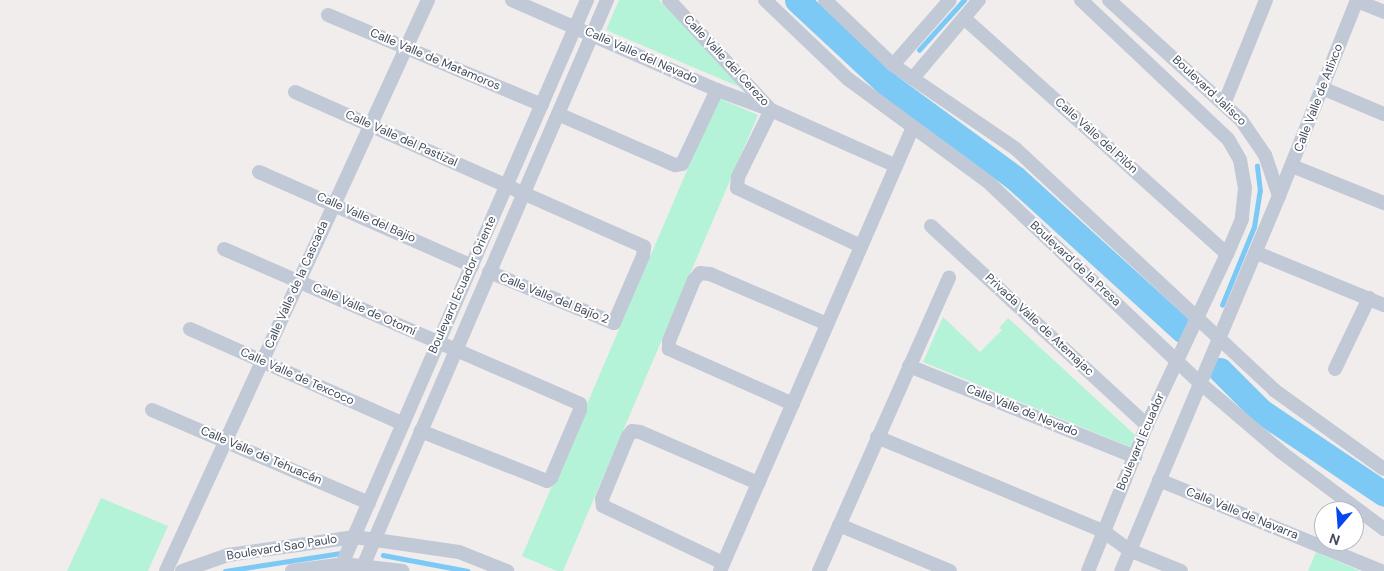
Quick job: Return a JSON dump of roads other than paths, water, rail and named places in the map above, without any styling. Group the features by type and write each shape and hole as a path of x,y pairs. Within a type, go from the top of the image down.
{"street":[{"name":"Calle Valle de la Cascada","path":"166,571 428,0"},
{"name":"Calle Valle del Nevado","path":"512,0 717,90 771,110"},
{"name":"Boulevard Ecuador Oriente","path":"341,567 587,0"},
{"name":"Boulevard Ecuador Oriente","path":"362,568 607,0"},
{"name":"Calle Valle del Cerezo","path":"668,0 771,110 896,166"},
{"name":"Boulevard de la Presa","path":"765,0 848,79 912,128 987,181 1200,383 1281,452 1384,529"},
{"path":"826,0 894,64 1016,148 1274,390 1384,469"},
{"path":"894,64 950,0"},
{"path":"912,78 979,0"},
{"name":"Boulevard Jalisco","path":"1081,0 1152,64 1236,150 1245,188 1242,220 1197,316"},
{"name":"Boulevard Jalisco","path":"1110,0 1224,104 1254,136 1269,162 1279,196"},
{"path":"1224,104 1266,0"},
{"path":"1357,0 1384,12"},
{"name":"Calle Valle de Atlixco","path":"1279,196 1357,0"},
{"name":"Calle Valle de Matamoros","path":"328,15 542,105"},
{"name":"Calle Valle del Pilón","path":"964,18 1227,254"},
{"path":"1322,88 1384,114"},
{"path":"558,114 675,165 682,164 717,90"},
{"name":"Calle Valle del Pastizal","path":"295,92 524,192"},
{"path":"771,110 738,177 737,188 745,194 862,246"},
{"path":"758,483 640,432 632,431 628,436 602,499 603,506 722,567 912,128"},
{"path":"1292,166 1384,203"},
{"name":"Calle Valle del Bajio","path":"259,172 472,266"},
{"name":"Calle Valle del Bajío 2","path":"489,272 605,322 614,323 619,317 644,247 524,192"},
{"path":"1121,571 1218,339 1257,253 1279,196"},
{"name":"Privada Valle de Atemajac","path":"931,226 1147,425"},
{"name":"Calle Valle de Otomí","path":"224,249 455,352 580,404 580,410 551,478 541,481 421,431"},
{"path":"1257,253 1384,305"},
{"path":"793,404 670,348 669,341 694,280 700,273 710,274 827,324"},
{"path":"819,571 949,278"},
{"path":"1335,369 1369,298"},
{"name":"Boulevard Ecuador","path":"1088,571 1147,425 1197,316"},
{"name":"Calle Valle de Texcoco","path":"190,329 403,424"},
{"name":"Calle Valle de Nevado","path":"909,366 1134,457"},
{"name":"Calle Valle de Tehuacán","path":"152,410 227,440 369,503"},
{"path":"877,437 1103,531 1130,550 1181,571"},
{"name":"Calle Valle de Navarra","path":"1159,480 1381,571"},
{"path":"839,525 950,571"},
{"name":"Boulevard Sao Paulo","path":"182,571 228,555 355,537 459,552 507,571"},
{"name":"Boulevard Sao Paulo","path":"292,571 341,567 403,571"}],"waterway":[{"path":"797,0 887,84 1015,178 1182,330"},
{"path":"919,50 964,0"},
{"path":"1222,305 1254,227 1260,191 1257,166"},
{"path":"1166,316 1177,317"},
{"path":"1220,370 1261,411 1384,494"},
{"path":"225,571 341,553"},
{"path":"383,555 468,571"}]}
